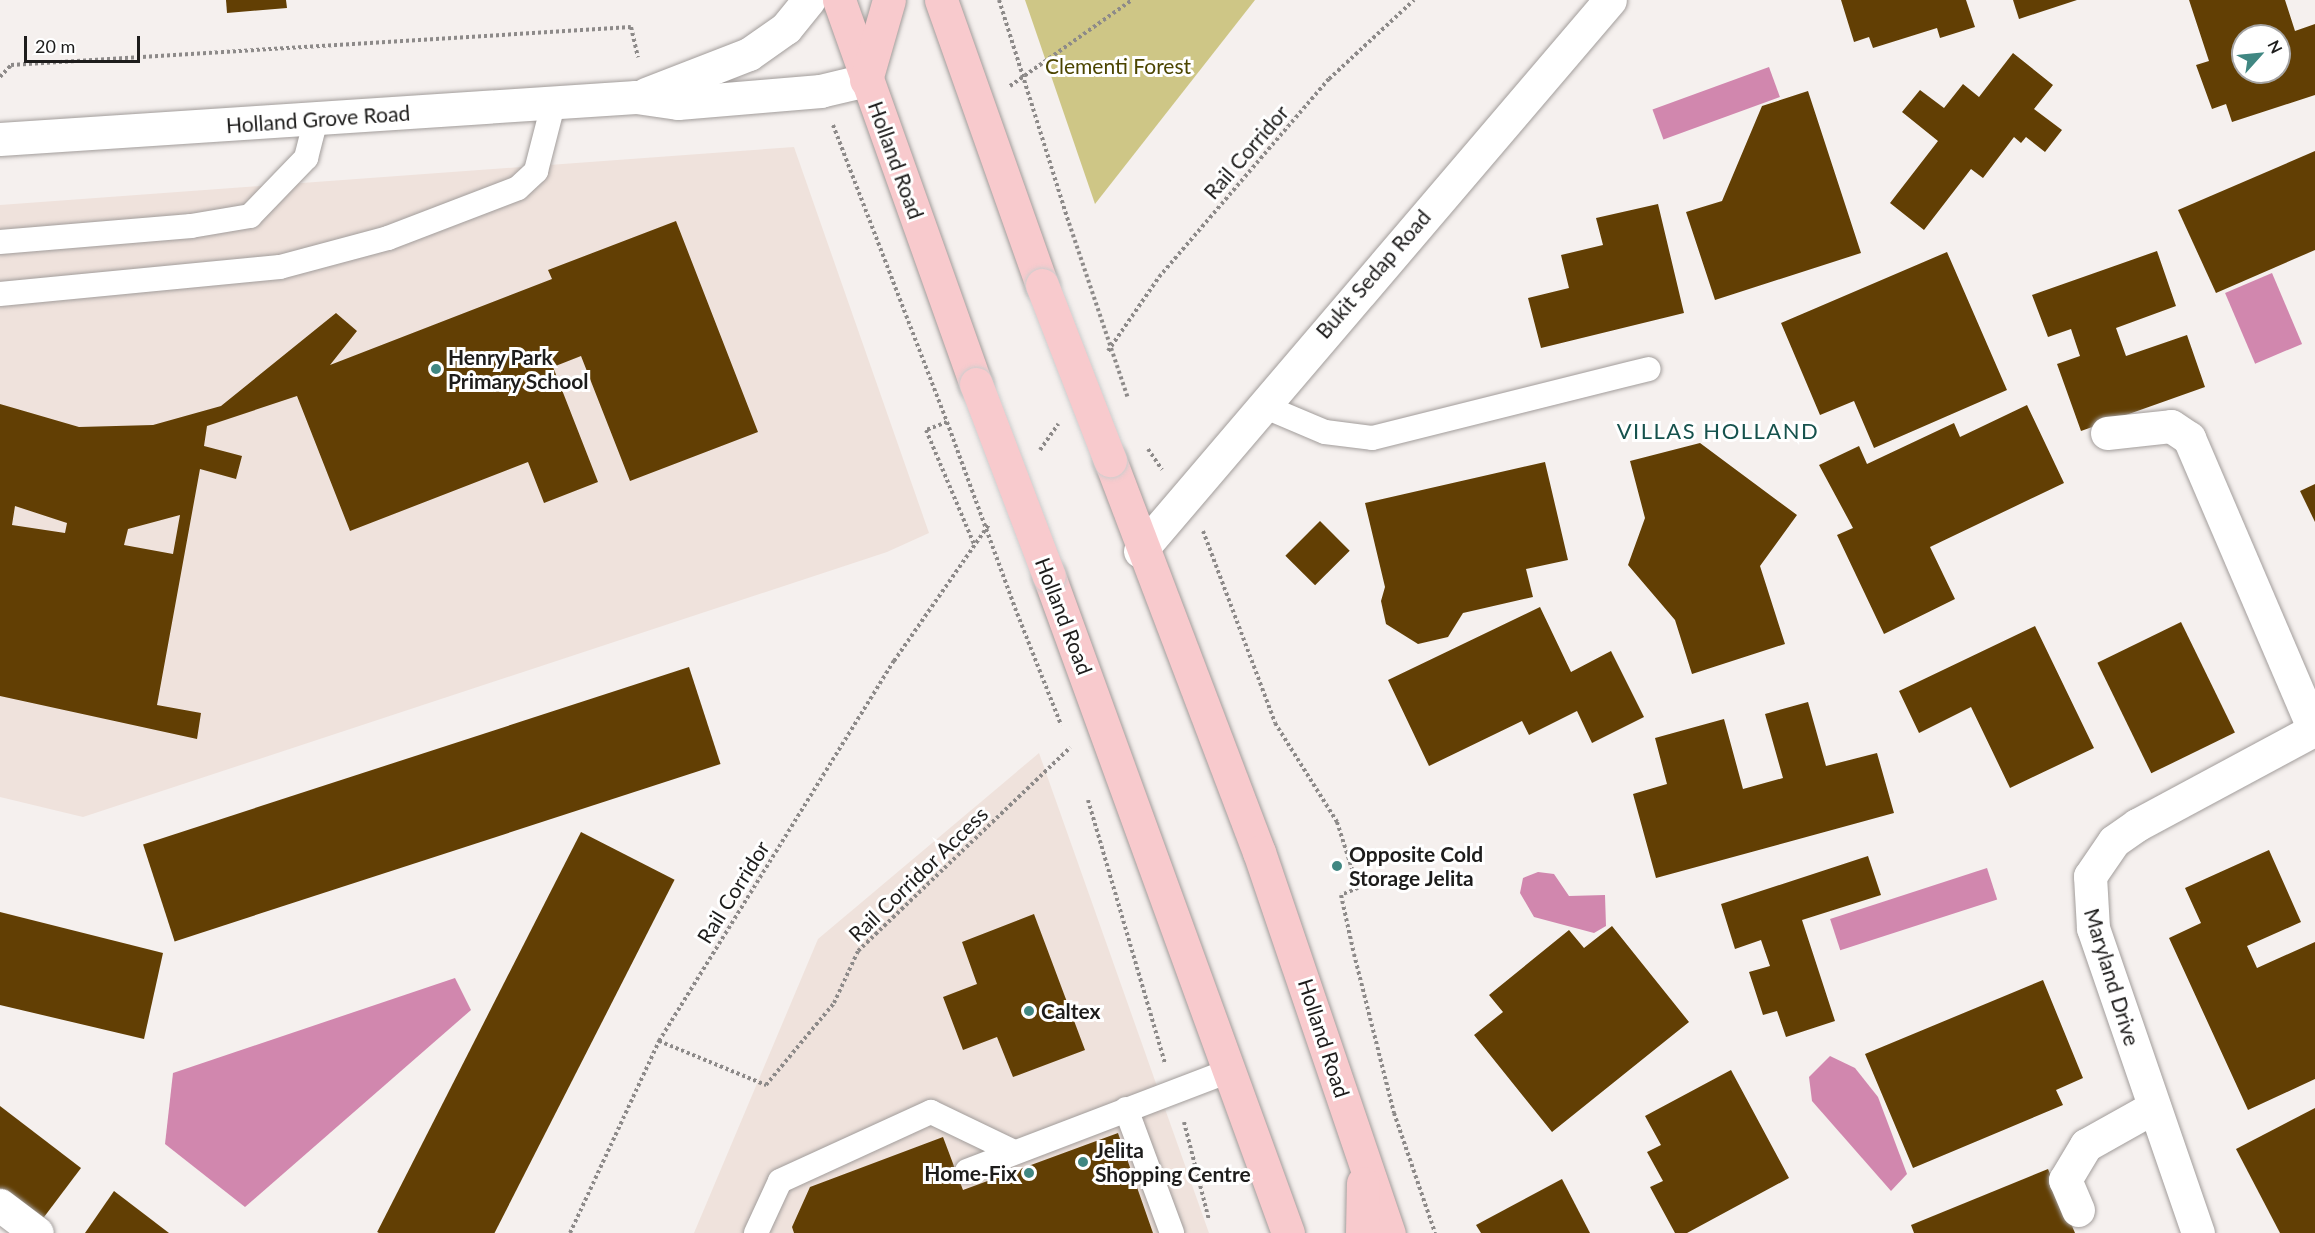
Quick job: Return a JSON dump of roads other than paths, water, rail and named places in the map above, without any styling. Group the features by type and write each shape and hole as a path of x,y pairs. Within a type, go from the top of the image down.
{"main road":[{"name":"Holland Road","path":"839,0 976,384 1231,1070 1288,1233"},
{"path":"866,80 889,0"},
{"name":"Holland Road","path":"941,0 1042,285 1110,460 1140,551 1259,852 1389,1233"},
{"path":"1362,1233 1363,1157"}],"street":[{"name":"Holland Grove Road","path":"636,98 749,54 786,28 808,0"},
{"name":"Bukit Sedap Road","path":"1140,551 1261,405 1610,0"},
{"name":"Holland Grove Road","path":"0,139 636,98 678,103 820,91 866,80"},
{"path":"2107,433 2171,426 2189,438 2315,729"},
{"name":"Maryland Drive","path":"2198,1233 2093,928 2090,876 2114,841 2137,825 2315,729"},
{"path":"2078,1209 2065,1180 2086,1145 2154,1107"},
{"path":"0,1205 37,1233"}],"lane":[{"path":"0,294 280,267 388,238 518,188 536,171 553,105"},
{"path":"0,242 191,226 250,216 306,158 316,119"},
{"path":"1261,405 1325,432 1372,438 1650,369"},
{"path":"967,1171 1012,1151 1231,1070"},
{"path":"1126,1108 1172,1233"},
{"path":"756,1233 780,1180 931,1112 1012,1151"}],"place":[{"name":"Henry Park Primary School","path":"436,369"},
{"name":"Opposite Cold Storage Jelita","path":"1337,866"},
{"name":"Caltex","path":"1029,1011"},
{"name":"Jelita Shopping Centre","path":"1083,1162"},
{"name":"Home-Fix","path":"1029,1173"}],"district":[{"name":"VILLAS HOLLAND","path":"1718,431"}],"park label":[{"name":"Clementi Forest","path":"1118,66"}]}
